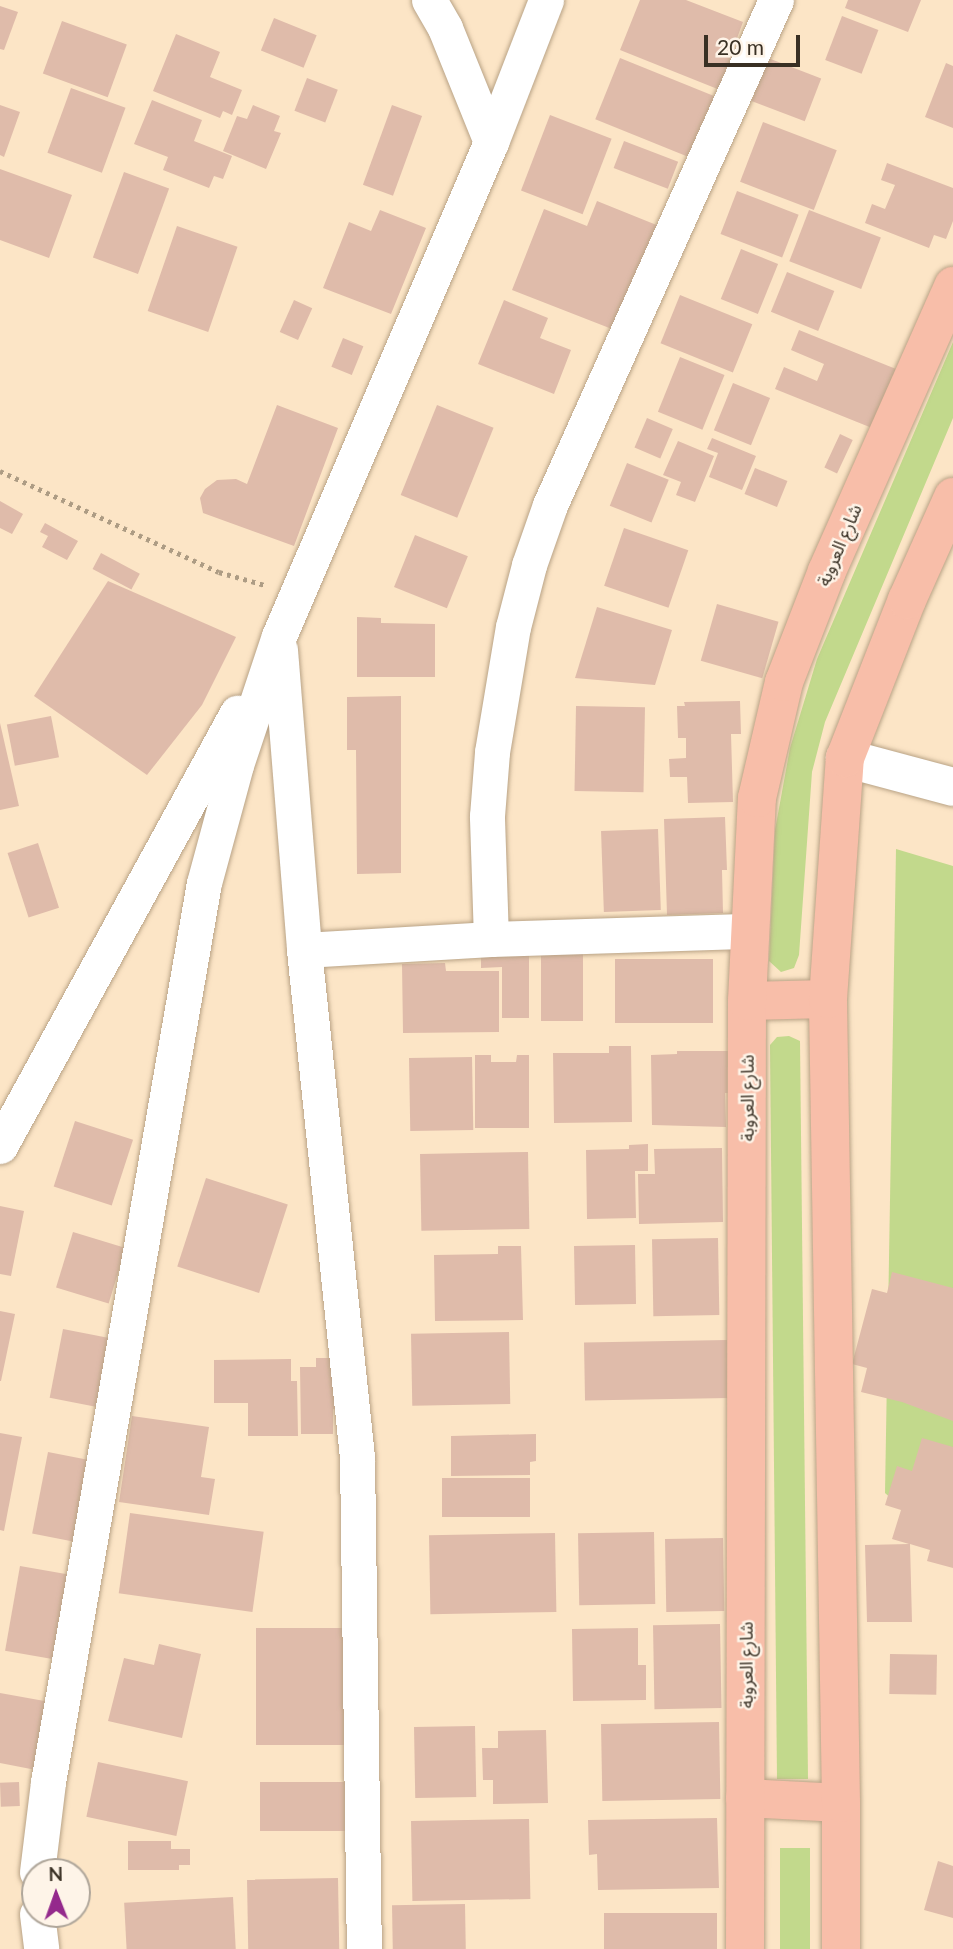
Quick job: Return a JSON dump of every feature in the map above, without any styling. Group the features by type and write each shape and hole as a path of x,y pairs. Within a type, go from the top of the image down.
{"main road":[{"name":"شارع العروبة","path":"745,1949 747,1000 757,798 784,682 827,571 953,286"},
{"path":"841,1949 828,999 845,758 907,600 953,497"},
{"path":"747,1000 828,999"},
{"path":"745,1798 841,1803"}],"street":[{"path":"429,0 445,28 491,142"},
{"path":"39,1858 48,1782 204,883 236,765 279,636 296,594 491,142 547,0"},
{"path":"491,939 487,854 492,752 513,627 530,565 550,505 776,0"},
{"path":"279,636 304,950 357,1457 364,1949"},
{"path":"0,1146 279,636"},
{"path":"845,758 953,787"},
{"path":"304,950 491,939 751,931"},
{"path":"39,1928 41,1949"}],"path":[{"path":"0,471 219,572 296,594"}],"green space":[{"path":"953,342 953,418 825,722 812,772 799,955 794,968 781,972 769,961 775,830 790,748 817,659"},
{"path":"896,849 953,866 953,1554 885,1493"},
{"path":"789,1036 800,1041 808,1779 777,1779 770,1045 777,1037"},
{"path":"780,1848 810,1848 810,1949 780,1949"}],"building":[{"path":"640,0 686,0 743,22 732,52 744,57 730,94 620,50"},
{"path":"848,0 921,0 908,32 845,8"},
{"path":"0,6 18,12 4,50 0,49"},
{"path":"842,16 878,30 862,74 825,60"},
{"path":"274,18 317,35 304,68 261,50"},
{"path":"62,21 127,45 108,97 43,74"},
{"path":"176,34 220,52 210,77 242,90 232,115 223,111 220,118 153,91"},
{"path":"620,58 724,100 699,161 595,119"},
{"path":"768,58 821,78 805,121 752,101"},
{"path":"946,63 953,66 953,128 925,117"},
{"path":"307,78 338,90 325,123 294,111"},
{"path":"71,88 126,108 102,173 47,153"},
{"path":"152,100 202,120 194,141 232,156 223,179 214,176 209,188 163,170 168,157 134,144"},
{"path":"0,105 20,112 4,157 0,155"},
{"path":"253,105 280,116 274,131 281,133 266,169 223,151 237,116 247,119"},
{"path":"392,105 422,116 393,196 363,185"},
{"path":"550,115 612,139 583,214 521,191"},
{"path":"763,122 837,150 814,210 740,182"},
{"path":"624,141 678,162 668,189 614,168"},
{"path":"887,163 953,188 953,221 946,239 934,235 929,248 865,223 872,204 885,209 895,185 881,180"},
{"path":"0,169 72,195 49,258 0,240"},
{"path":"124,172 169,188 138,274 93,258"},
{"path":"737,191 799,215 782,258 721,234"},
{"path":"597,201 659,226 617,331 512,290 544,209 587,226"},
{"path":"380,210 426,228 391,314 323,288 349,222 371,231"},
{"path":"809,210 881,238 861,289 789,261"},
{"path":"177,226 238,247 208,332 148,311"},
{"path":"741,249 778,264 758,314 721,299"},
{"path":"787,272 834,291 818,331 771,312"},
{"path":"680,295 752,324 733,372 661,343"},
{"path":"294,300 312,308 298,340 280,332"},
{"path":"504,300 548,318 540,338 571,350 554,394 478,364"},
{"path":"799,330 896,369 872,428 775,389 784,367 817,381 824,364 791,350"},
{"path":"343,338 363,346 352,375 331,367"},
{"path":"680,357 725,375 702,430 658,412"},
{"path":"733,383 770,398 751,445 714,430"},
{"path":"277,405 338,428 294,546 203,513 200,498 205,489 217,480 236,479 247,484"},
{"path":"437,405 494,428 457,518 401,495"},
{"path":"647,418 673,429 660,458 634,447"},
{"path":"840,434 853,440 837,473 824,468"},
{"path":"712,438 756,456 742,490 709,477 718,453 707,449"},
{"path":"678,441 714,456 695,502 676,495 681,482 663,475"},
{"path":"627,463 669,480 651,523 610,506"},
{"path":"755,468 787,481 777,507 745,494"},
{"path":"0,501 23,514 12,534 0,528"},
{"path":"45,523 78,541 67,560 42,547 48,536 40,532"},
{"path":"624,528 688,550 668,608 604,586"},
{"path":"415,535 468,556 447,608 394,587"},
{"path":"101,553 140,574 131,590 93,569"},
{"path":"108,581 236,637 202,705 147,775 34,696"},
{"path":"717,604 779,622 762,678 701,661"},
{"path":"597,607 672,630 655,685 575,678"},
{"path":"357,617 381,618 381,623 435,624 435,677 357,677"},
{"path":"401,696 401,873 357,874 356,750 347,750 347,697"},
{"path":"740,701 741,734 731,734 733,802 688,803 687,777 670,777 669,759 686,758 686,738 678,738 677,706 685,706 684,702"},
{"path":"576,706 645,707 644,792 575,791"},
{"path":"51,716 59,757 15,766 7,725"},
{"path":"0,723 19,806 0,810"},
{"path":"725,817 727,870 722,870 723,913 667,915 664,819"},
{"path":"658,829 661,910 604,912 601,831"},
{"path":"38,843 59,908 29,918 8,853"},
{"path":"529,951 529,1018 502,1018 502,967 481,968 481,952"},
{"path":"541,952 583,952 583,1021 541,1021"},
{"path":"615,959 713,959 713,1023 615,1023"},
{"path":"445,963 446,971 499,971 499,1032 403,1033 402,964"},
{"path":"609,1046 631,1046 632,1122 554,1123 553,1053 609,1053"},
{"path":"677,1051 731,1051 732,1093 725,1093 726,1127 652,1125 651,1055 677,1054"},
{"path":"475,1055 491,1055 491,1062 516,1062 517,1055 529,1055 529,1128 475,1128"},
{"path":"472,1057 473,1130 410,1131 409,1058"},
{"path":"75,1121 133,1140 112,1205 54,1187"},
{"path":"648,1144 648,1171 635,1171 636,1218 587,1219 586,1150 629,1149 629,1145"},
{"path":"722,1148 723,1222 639,1224 638,1174 655,1174 654,1149"},
{"path":"528,1152 529,1229 421,1231 420,1154"},
{"path":"206,1178 288,1205 259,1293 177,1266"},
{"path":"0,1206 24,1211 11,1276 0,1274"},
{"path":"73,1232 126,1248 109,1304 56,1287"},
{"path":"718,1238 719,1315 653,1316 652,1239"},
{"path":"635,1245 636,1304 575,1305 574,1246"},
{"path":"498,1246 521,1246 523,1320 435,1321 434,1255 498,1254"},
{"path":"892,1272 953,1288 953,1421 902,1402 861,1392 867,1368 852,1364 872,1289 887,1293"},
{"path":"0,1311 15,1314 1,1381 0,1381"},
{"path":"63,1329 122,1340 109,1409 50,1398"},
{"path":"509,1332 510,1404 412,1406 411,1334"},
{"path":"727,1340 728,1398 585,1400 584,1342"},
{"path":"316,1358 345,1358 346,1409 333,1409 333,1434 301,1434 300,1367 316,1367"},
{"path":"291,1359 291,1381 297,1381 298,1436 248,1436 248,1403 214,1403 214,1360"},
{"path":"132,1416 209,1427 201,1477 215,1479 209,1515 119,1502"},
{"path":"0,1433 22,1437 4,1531 0,1530"},
{"path":"536,1434 536,1461 530,1462 530,1475 451,1476 451,1436"},
{"path":"922,1438 953,1447 953,1568 927,1561 930,1550 910,1544 912,1622 867,1622 865,1545 909,1544 892,1539 901,1510 885,1505 897,1466 912,1471"},
{"path":"48,1452 99,1462 83,1543 32,1533"},
{"path":"442,1478 530,1478 530,1517 442,1517"},
{"path":"130,1513 264,1532 252,1612 119,1593"},
{"path":"654,1532 655,1604 579,1605 578,1533"},
{"path":"555,1533 556,1612 430,1614 429,1535"},
{"path":"723,1538 724,1611 666,1612 665,1539"},
{"path":"20,1566 80,1577 65,1661 5,1651"},
{"path":"720,1624 721,1708 654,1709 653,1625"},
{"path":"256,1628 356,1628 356,1745 256,1745"},
{"path":"638,1628 638,1665 646,1665 646,1700 573,1701 572,1629"},
{"path":"159,1644 201,1654 182,1738 108,1721 124,1658 154,1665"},
{"path":"890,1654 937,1655 936,1695 889,1694"},
{"path":"0,1693 50,1702 36,1770 0,1763"},
{"path":"719,1722 720,1799 602,1801 601,1724"},
{"path":"475,1726 476,1797 415,1798 414,1727"},
{"path":"546,1730 548,1803 493,1804 493,1780 483,1780 482,1748 498,1748 498,1731"},
{"path":"98,1762 188,1781 176,1836 86,1817"},
{"path":"19,1782 20,1806 1,1807 0,1783"},
{"path":"260,1782 359,1782 359,1831 260,1831"},
{"path":"717,1818 719,1888 598,1890 597,1854 589,1855 588,1820"},
{"path":"529,1819 530,1899 412,1901 411,1821"},
{"path":"128,1841 171,1841 171,1849 190,1849 190,1865 179,1865 179,1870 128,1870"},
{"path":"938,1861 953,1866 953,1918 924,1910"},
{"path":"338,1878 339,1949 248,1949 247,1880"},
{"path":"233,1897 236,1949 127,1949 124,1903"},
{"path":"465,1904 466,1949 393,1949 392,1905"},
{"path":"604,1913 717,1913 717,1949 604,1949"}]}
